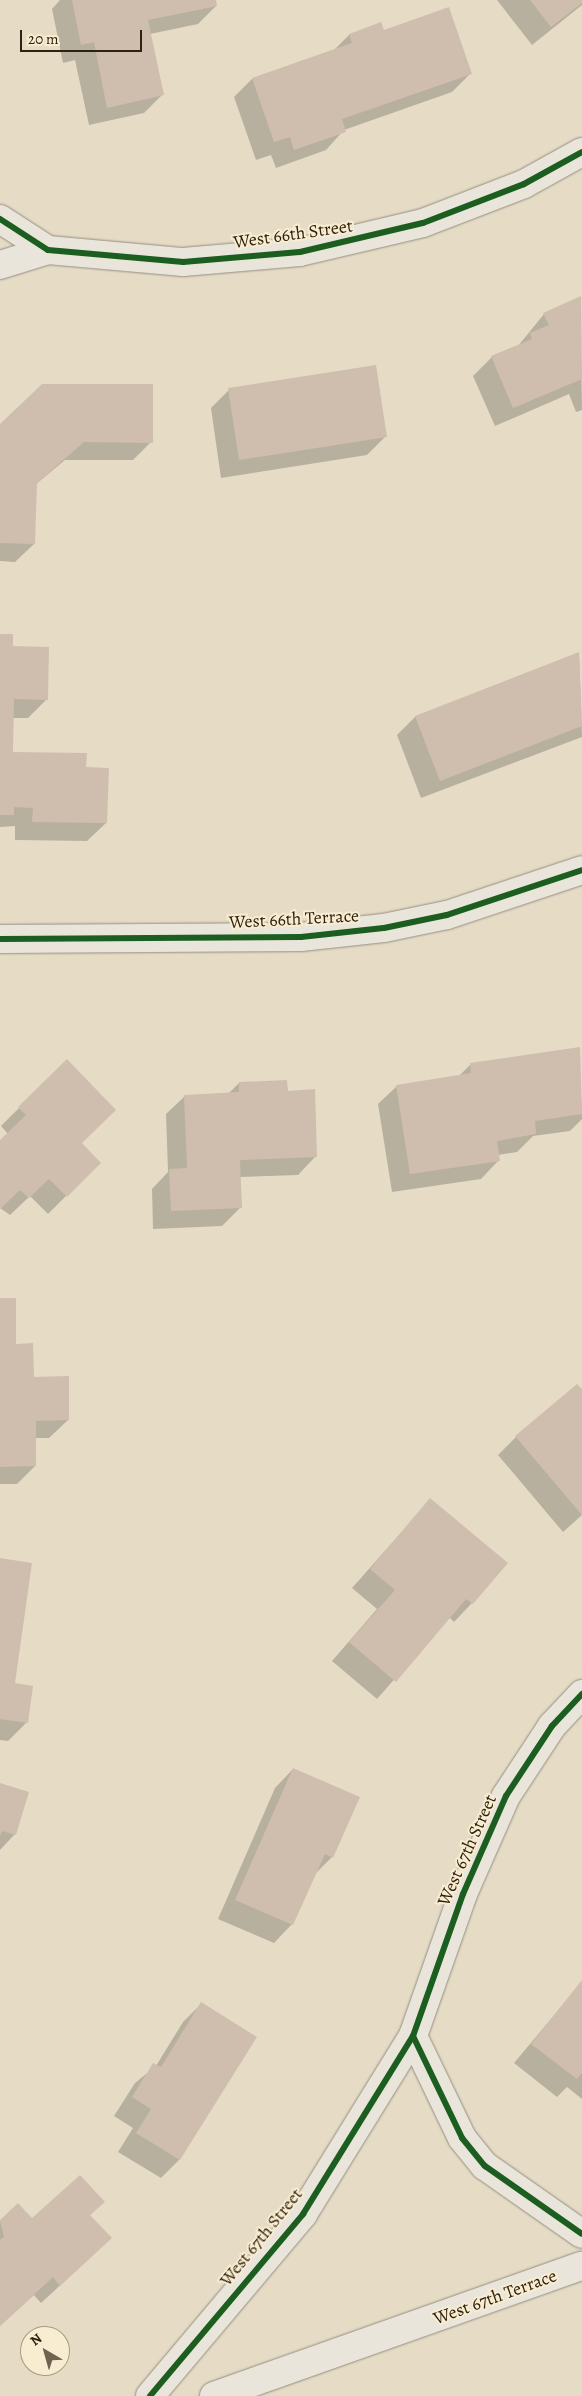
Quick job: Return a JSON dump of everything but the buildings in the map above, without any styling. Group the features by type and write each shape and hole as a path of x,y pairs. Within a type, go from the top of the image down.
{"street":[{"name":"West 66th Street","path":"0,265 48,250 183,262 300,252 423,223 524,184 582,152"},
{"name":"West 66th Street","path":"0,219 48,250"},
{"name":"West 66th Terrace","path":"0,939 301,937 384,928 447,915 582,870"},
{"name":"West 67th Street","path":"150,2396 303,2214 413,2036 459,1903 506,1796 552,1726 582,1694"},
{"path":"413,2036 462,2138 485,2166 513,2190 582,2234"},
{"name":"West 67th Terrace","path":"214,2396 582,2266"}],"cycle path":[{"path":"0,219 48,250 183,262 300,252 423,223 524,184 582,152"},
{"path":"0,939 301,937 384,928 447,915 582,870"},
{"path":"582,1694 552,1726 506,1796 463,1894 413,2036 462,2138 485,2166 582,2234"},
{"path":"150,2396 303,2214 413,2036"}]}
